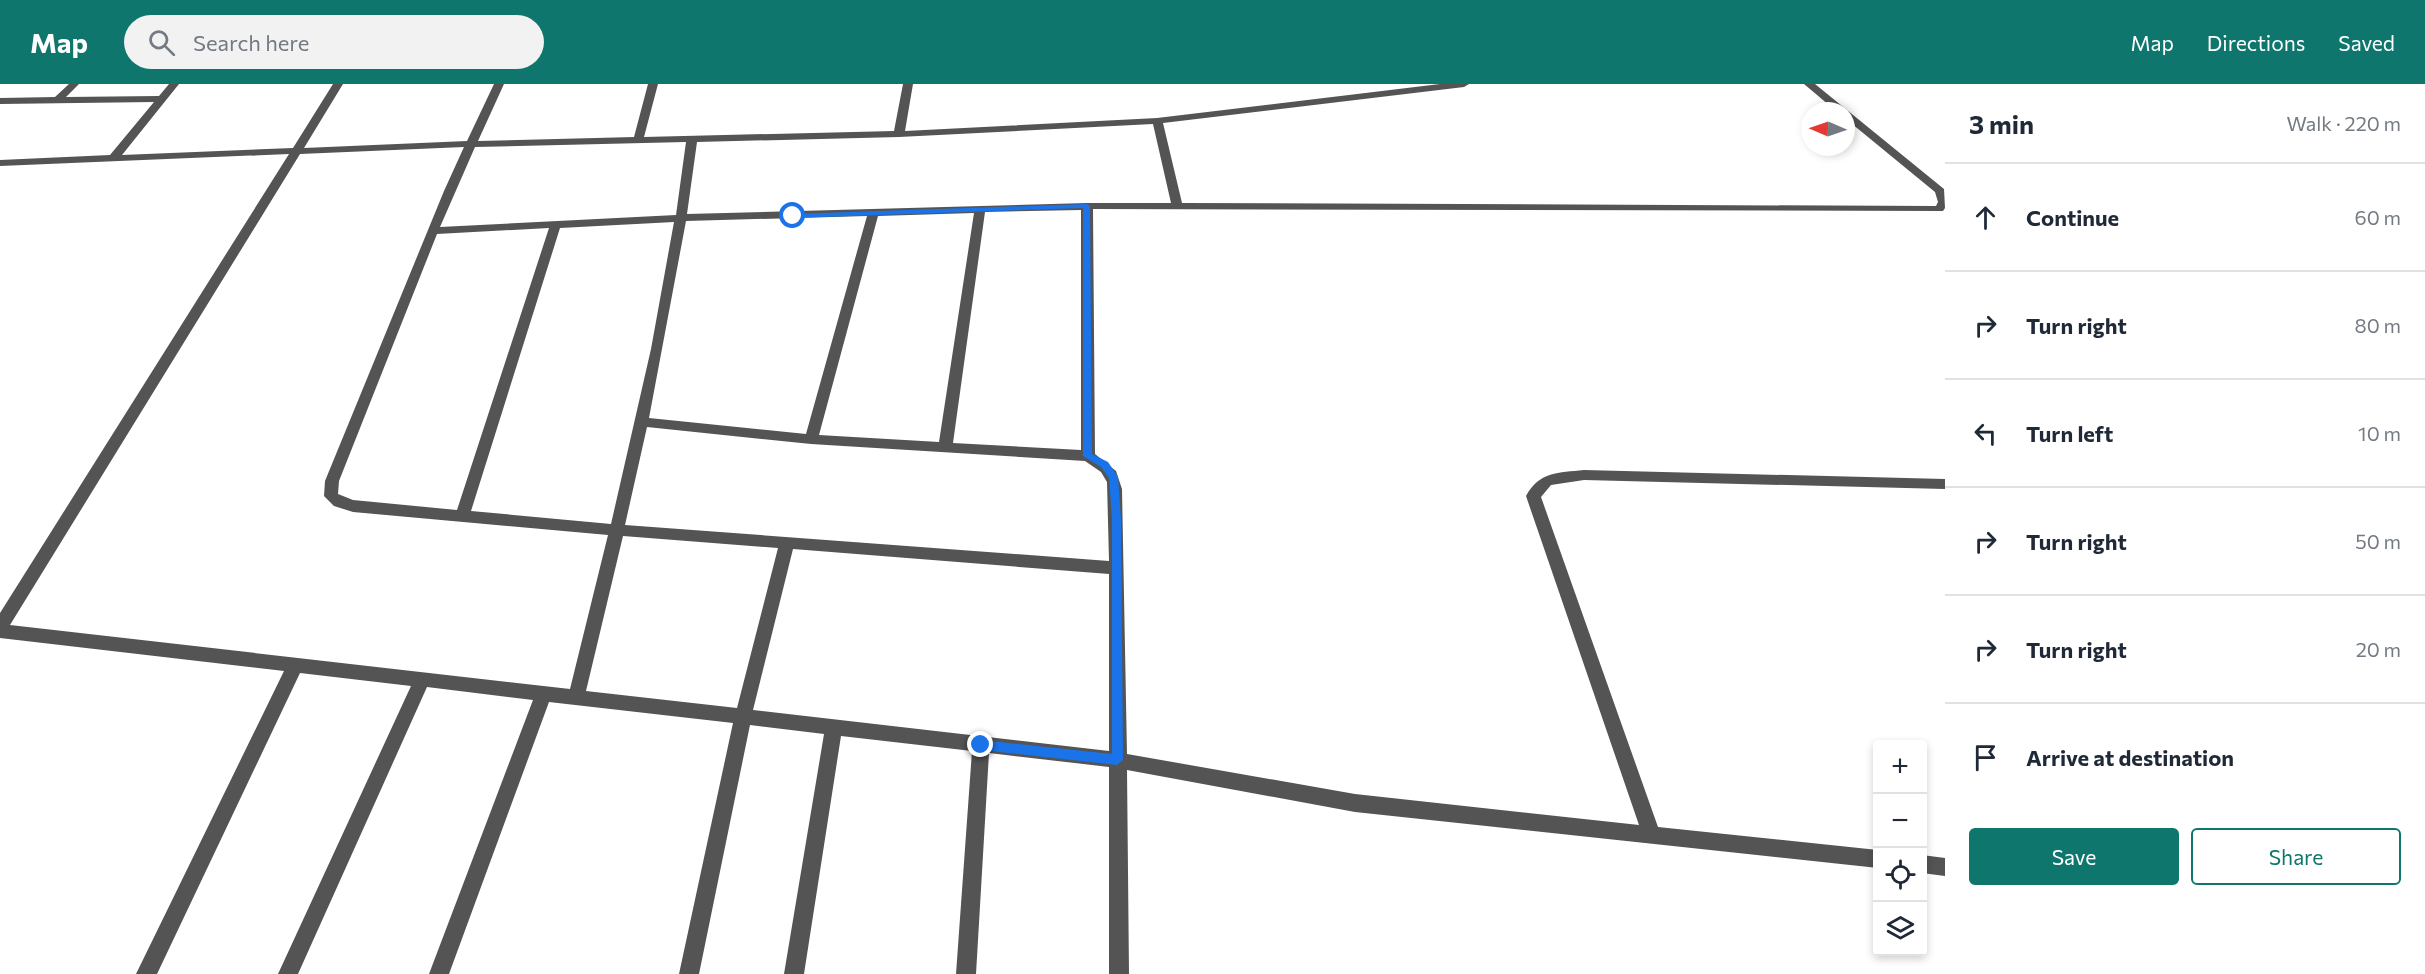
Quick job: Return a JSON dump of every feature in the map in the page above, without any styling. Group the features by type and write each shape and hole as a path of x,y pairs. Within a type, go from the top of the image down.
{"street":[{"path":"59,99 74,84"},
{"path":"113,159 174,84"},
{"path":"338,84 0,629 1117,760 1355,803 1873,859"},
{"path":"499,84 433,231 332,482 331,496 339,502 353,506 463,514 617,530 1117,568"},
{"path":"638,140 653,84"},
{"path":"899,134 908,84"},
{"path":"0,163 471,144 899,134 1157,121 1413,88 1464,84"},
{"path":"1809,84 1831,102"},
{"path":"0,101 162,99"},
{"path":"1157,121 1177,205"},
{"path":"433,231 682,218 1087,206 1939,209 1944,202 1940,191 1855,121"},
{"path":"576,698 642,422 682,218 692,138"},
{"path":"1087,206 1088,456"},
{"path":"945,448 980,210"},
{"path":"812,439 873,213"},
{"path":"463,514 556,224"},
{"path":"642,422 812,439 1088,456 1104,464 1114,477 1117,568 1119,974"},
{"path":"1652,835 1533,496 1547,480 1584,474 1945,484"},
{"path":"689,974 743,717 787,543"},
{"path":"146,974 295,665"},
{"path":"288,974 422,680"},
{"path":"439,974 544,693"},
{"path":"794,974 834,728"},
{"path":"966,974 981,745"},
{"path":"1927,865 1945,867"}],"route":[{"path":"793,216 1087,206 1088,456 1104,464 1114,477 1117,519 1117,760 981,745"}]}
